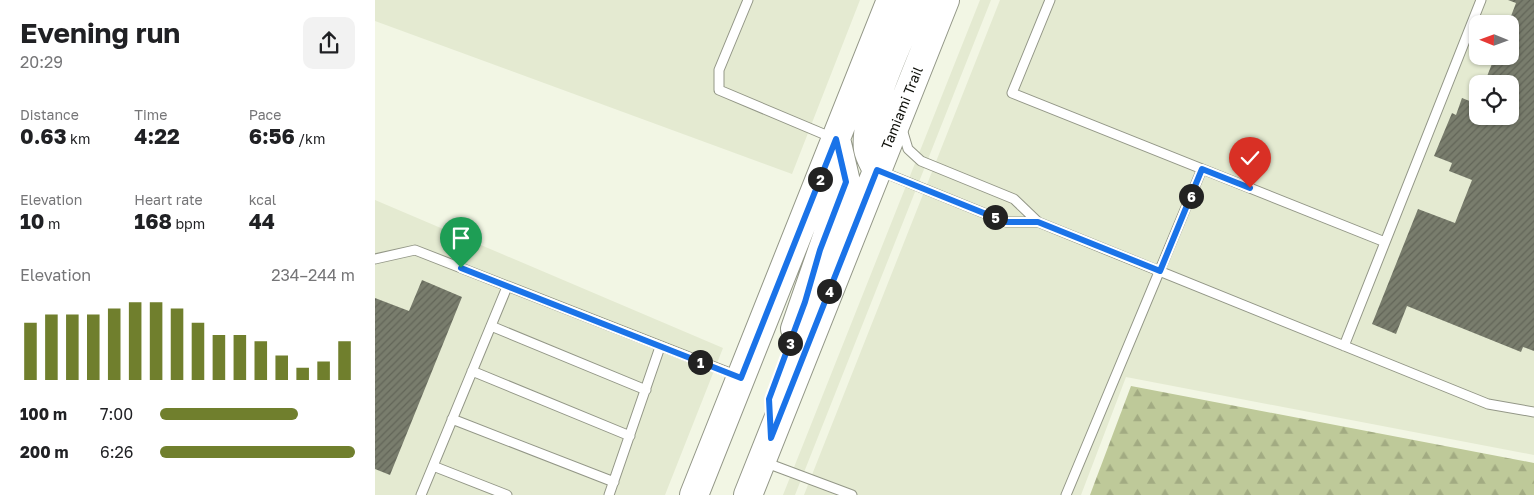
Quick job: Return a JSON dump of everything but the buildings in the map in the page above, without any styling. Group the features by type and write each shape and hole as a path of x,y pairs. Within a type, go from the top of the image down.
{"main road":[{"path":"694,495 891,0"},
{"path":"877,170 868,151 868,131 875,104 916,0"},
{"name":"Tamiami Trail","path":"748,495 945,0"},
{"path":"766,450 769,399 805,302 820,250 846,182 836,139"}],"lane":[{"path":"748,0 719,70 719,90 836,139"},
{"path":"1050,0 1012,93 1385,242"},
{"path":"1344,346 1481,0"},
{"path":"899,115 903,136 908,149 921,161 1014,199 1038,222"},
{"path":"1066,495 1202,169"},
{"path":"877,170 1006,222 1038,222 1487,404 1534,412"},
{"path":"375,259 415,250 741,378"},
{"path":"421,495 507,286"},
{"path":"491,326 646,390"},
{"path":"609,495 660,347"},
{"path":"472,371 630,436"},
{"path":"452,419 614,482"},
{"path":"766,450 848,494"},
{"path":"433,466 507,495"}],"shaded area":[{"path":"375,0 860,0 792,174 375,21"},
{"path":"980,0 991,0 795,495 783,495"},
{"path":"1000,0 1534,0 1534,455 1126,377 1081,495 804,495"},
{"path":"375,200 723,348 665,495 375,495"}],"green space":[{"path":"1131,386 1534,463 1534,495 1090,495"}],"route":[{"path":"461,268 741,378 836,139 846,182 820,250 805,302 769,399 771,438 877,170 1006,222 1038,222 1160,271 1202,169 1250,188"}]}
